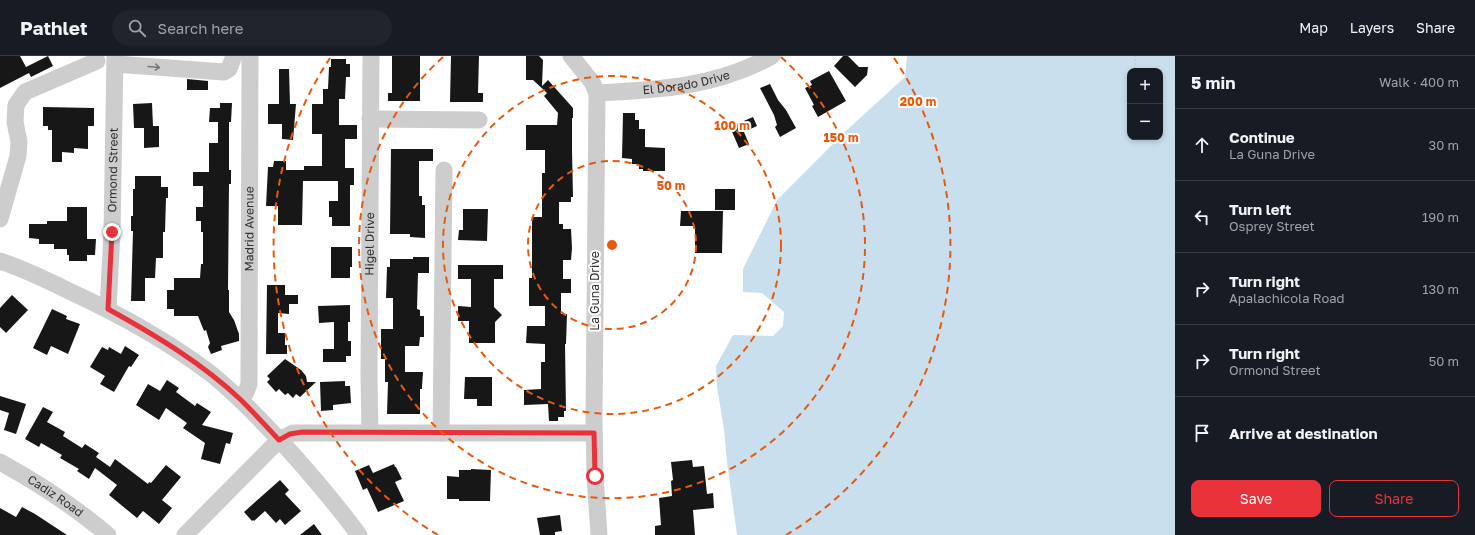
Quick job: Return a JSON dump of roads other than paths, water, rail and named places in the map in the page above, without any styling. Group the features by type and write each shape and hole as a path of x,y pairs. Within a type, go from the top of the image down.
{"street":[{"path":"115,60 224,72 229,69 234,56"},
{"name":"Madrid Avenue","path":"241,400 249,384 250,56"},
{"name":"Higel Drive","path":"370,56 370,432"},
{"path":"571,56 592,82 597,93"},
{"name":"El Dorado Drive","path":"597,93 672,88 700,83 747,68 772,56"},
{"name":"Ormond Street","path":"108,309 112,232 115,60"},
{"path":"0,219 18,156 19,142 15,122 16,105 25,92 97,61"},
{"name":"La Guna Drive","path":"597,93 594,433 599,535"},
{"path":"370,119 479,120"},
{"path":"441,433 444,170"},
{"path":"0,261 33,274 108,309 145,329 210,374 241,400 279,440 329,496 359,535"},
{"path":"185,535 279,440 290,434 298,432 594,433"},
{"name":"Cadiz Road","path":"0,462 44,488 72,507 108,535"}],"water":[{"path":"907,56 1175,56 1175,535 737,535 724,429 717,387 716,366 733,335 773,336 783,326 784,312 762,293 743,292 743,269 777,200 849,128 905,77"}]}
